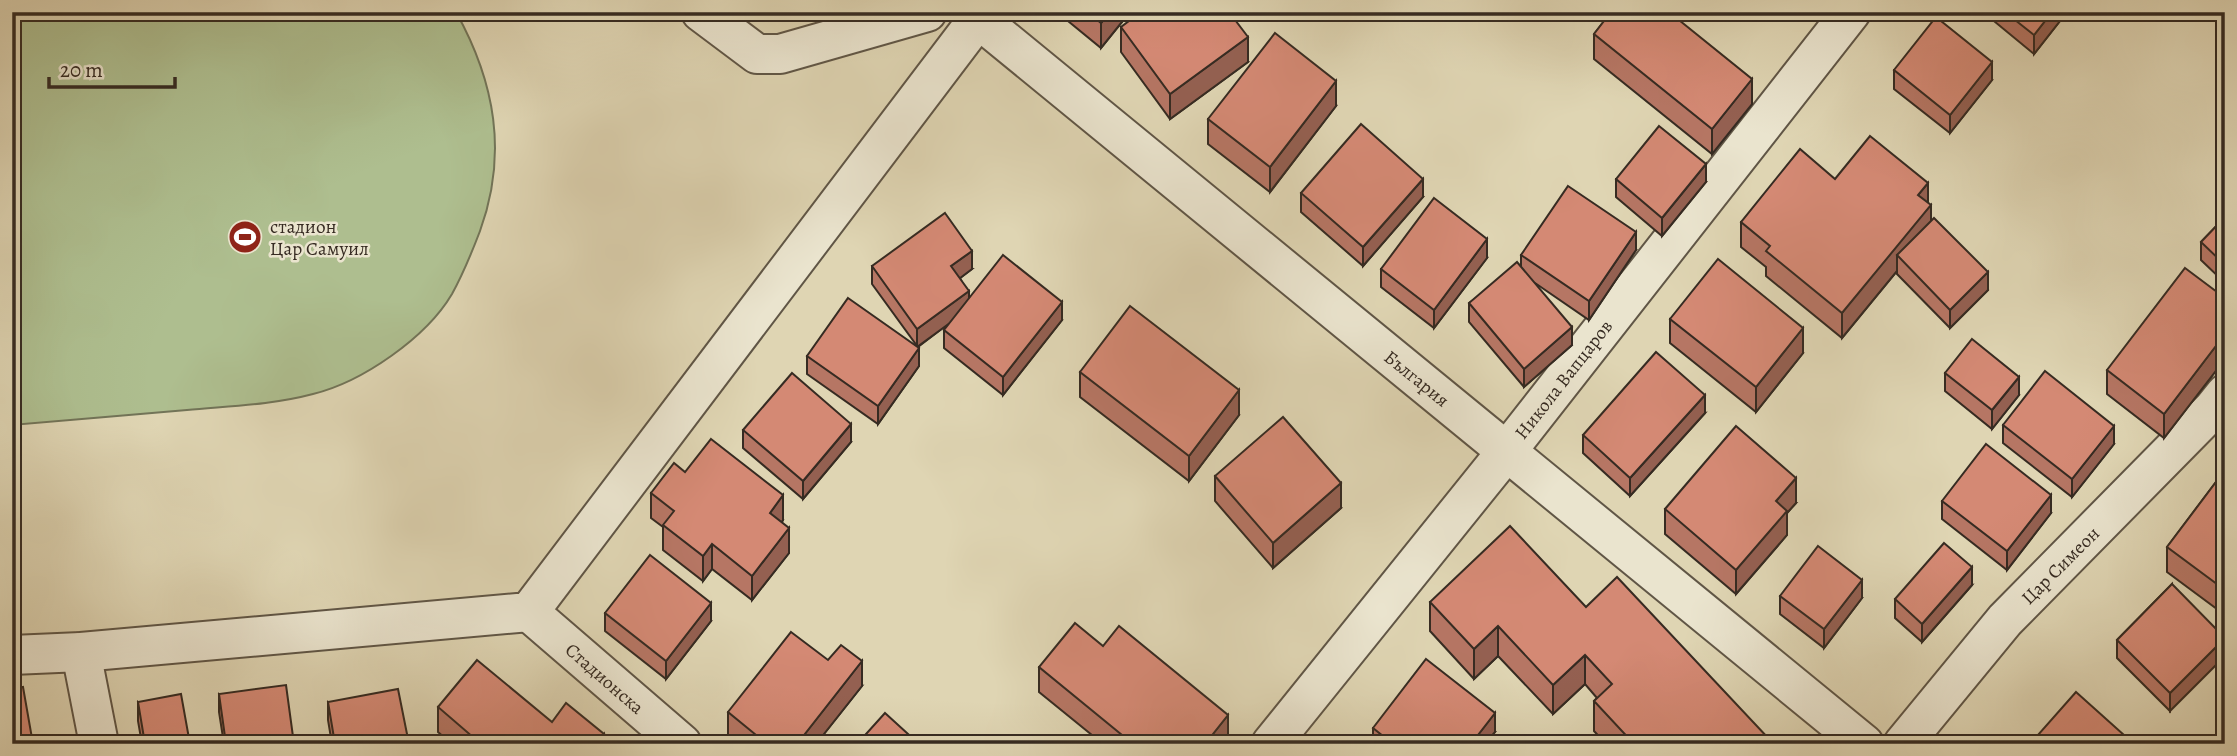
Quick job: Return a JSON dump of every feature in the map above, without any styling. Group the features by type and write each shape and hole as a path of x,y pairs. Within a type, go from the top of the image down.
{"street":[{"path":"701,12 757,54 780,54 927,12"},
{"name":"Никола Вапцаров","path":"1271,744 1507,451 1851,12"},
{"path":"12,655 81,652 529,612 974,16"},
{"name":"България","path":"974,16 1864,744"},
{"name":"Цар Симеон","path":"1903,744 2005,620 2221,407"},
{"name":"Стадионска","path":"529,612 667,739"},
{"path":"81,652 99,744"}],"green space":[{"name":"стадион Цар Самуил","path":"12,12 456,12 480,65 488,92 495,146 489,202 474,247 452,294 426,326 391,356 352,380 313,394 250,405 12,425"}],"building":[{"path":"1088,12 1110,12 1101,23"},
{"path":"1141,12 1229,12 1248,37 1170,94 1121,27"},
{"path":"1611,12 1669,12 1752,79 1712,129 1594,34"},
{"path":"2005,12 2052,12 2034,35"},
{"path":"1936,17 1992,62 1950,115 1894,70"},
{"path":"1275,33 1336,81 1270,167 1208,119"},
{"path":"1361,124 1423,179 1363,247 1301,193"},
{"path":"1659,126 1706,164 1662,218 1616,179"},
{"path":"1870,136 1928,183 1918,195 1931,205 1842,313 1766,251 1770,246 1741,222 1800,149 1835,179"},
{"path":"1568,186 1636,232 1589,301 1521,255"},
{"path":"1434,198 1487,239 1434,310 1381,269"},
{"path":"945,213 972,251 951,266 969,291 917,329 872,266"},
{"path":"2225,217 2225,265 2201,242"},
{"path":"1934,218 1988,272 1950,310 1897,255"},
{"path":"1003,255 1062,302 1003,377 944,330"},
{"path":"1718,259 1803,328 1756,387 1670,319"},
{"path":"1517,262 1572,327 1524,369 1469,303"},
{"path":"2185,268 2225,298 2225,334 2164,414 2107,370"},
{"path":"848,298 919,348 878,406 807,356"},
{"path":"1130,306 1239,390 1189,456 1080,372"},
{"path":"1972,339 2019,377 1992,410 1945,373"},
{"path":"1656,352 1705,395 1630,478 1583,435"},
{"path":"2045,371 2114,426 2072,479 2003,425"},
{"path":"792,373 851,424 803,481 743,430"},
{"path":"1283,417 1341,483 1273,543 1215,476"},
{"path":"1736,426 1796,478 1776,501 1787,511 1736,570 1665,509"},
{"path":"711,439 783,495 770,513 789,528 752,576 712,544 703,556 663,525 674,511 651,493 674,463 685,472"},
{"path":"1986,444 2051,495 2007,551 1942,501"},
{"path":"2225,470 2225,590 2167,547"},
{"path":"1510,526 1586,607 1617,577 1770,740 1766,744 1709,744 1703,737 1695,744 1634,744 1594,701 1612,684 1585,655 1553,685 1498,626 1474,649 1430,602"},
{"path":"1944,543 1972,567 1922,624 1895,599"},
{"path":"1818,546 1862,580 1824,629 1780,596"},
{"path":"650,555 711,603 666,661 605,613"},
{"path":"2172,584 2225,638 2170,693 2117,640"},
{"path":"1075,623 1103,646 1119,626 1228,715 1205,744 1133,744 1039,667"},
{"path":"791,632 828,660 841,645 862,661 797,744 767,744 728,712"},
{"path":"1426,659 1495,713 1471,744 1393,744 1373,728"},
{"path":"477,660 552,722 566,703 604,734 596,744 481,744 438,707"},
{"path":"286,685 294,744 226,744 219,694"},
{"path":"23,687 33,744 12,744 12,689"},
{"path":"398,689 409,744 335,744 328,702"},
{"path":"2076,692 2134,744 2030,744"},
{"path":"181,694 190,744 145,744 138,702"},
{"path":"885,713 919,744 857,744"}],"place":[{"name":"стадион Цар Самуил","path":"245,237"}]}
